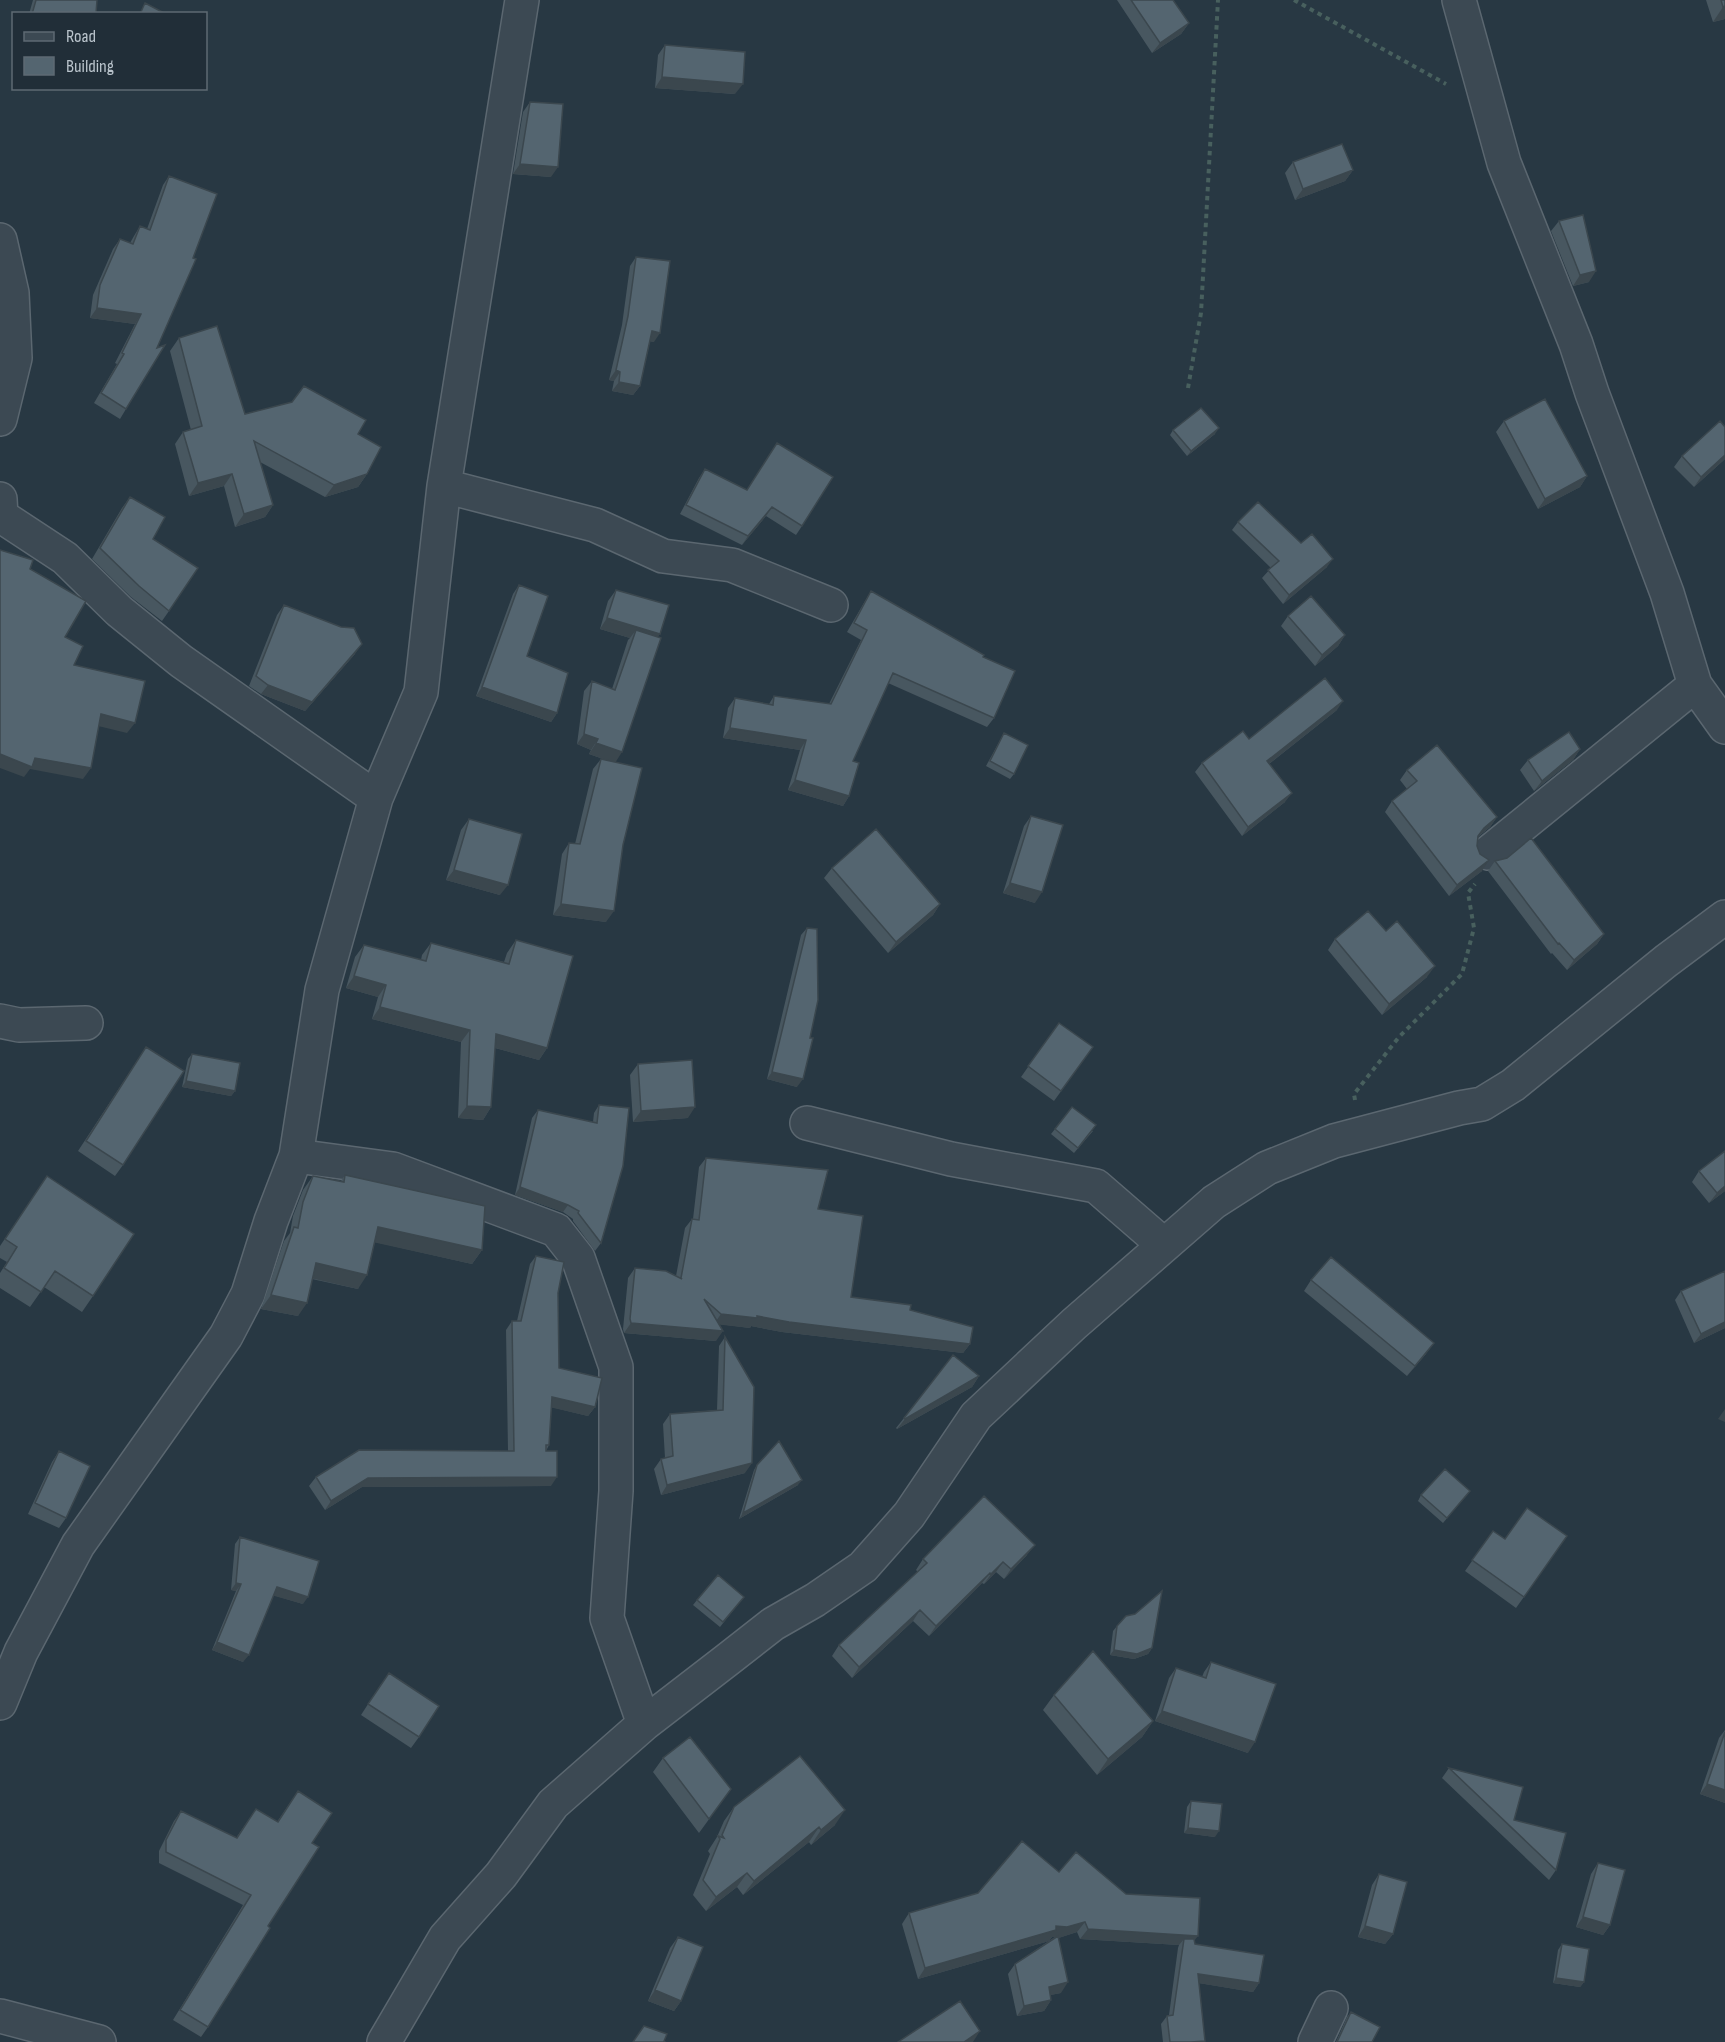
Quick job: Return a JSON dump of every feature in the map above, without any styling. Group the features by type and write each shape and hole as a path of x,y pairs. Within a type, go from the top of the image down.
{"street":[{"path":"0,1703 21,1652 78,1545 226,1336 248,1294 271,1221 296,1156 322,990 376,798 421,692 444,486 522,0"},
{"path":"1459,0 1504,164 1576,344 1667,593 1695,685 1725,727"},
{"path":"0,240 12,293 15,358 0,419"},
{"path":"444,486 595,525 663,556 732,565 831,605"},
{"path":"0,499 1,516 65,558 119,611 181,661 376,798"},
{"path":"1488,853 1695,685"},
{"path":"384,2042 445,1938 501,1875 553,1804 644,1724 773,1624 815,1600 863,1567 909,1515 976,1416 1074,1324 1214,1202 1267,1168 1334,1141 1482,1104 1513,1085 1666,961 1725,917"},
{"path":"0,1021 20,1025 86,1023"},
{"path":"807,1123 951,1159 1096,1186 1164,1245"},
{"path":"296,1156 393,1169 556,1230 578,1258 616,1367 616,1491 607,1618 644,1724"},
{"path":"1315,2042 1331,2008"},
{"path":"0,2016 99,2042"}],"path":[{"path":"1188,388 1202,313 1218,0"},
{"path":"1294,0 1489,108"},
{"path":"1358,1134 1354,1094 1399,1037 1462,974 1474,928 1468,893 1479,879 1488,853"}],"building":[{"path":"36,0 97,0 96,12 33,12"},
{"path":"1131,0 1173,0 1189,23 1160,43"},
{"path":"145,3 162,12 141,12"},
{"path":"665,45 745,52 743,84 662,77"},
{"path":"530,102 563,104 558,167 520,164"},
{"path":"1342,144 1353,170 1303,189 1293,162"},
{"path":"169,176 217,194 193,258 196,259 157,348 165,345 126,409 101,393 124,354 122,353 141,314 97,308 100,285 120,239 133,244 140,226 150,230"},
{"path":"1583,215 1596,271 1580,275 1559,221"},
{"path":"636,257 670,261 660,333 652,331 640,386 619,382 620,372 616,370 628,316"},
{"path":"217,326 245,414 292,402 304,386 366,420 358,434 381,447 367,474 334,485 254,441 273,505 244,514 232,474 198,483 183,432 202,426 179,338"},
{"path":"1545,399 1587,476 1545,499 1504,421"},
{"path":"1201,408 1219,428 1191,451 1173,430"},
{"path":"1720,421 1725,427 1725,455 1701,477 1682,456"},
{"path":"777,443 833,477 802,526 772,507 748,536 686,505 705,469 747,490"},
{"path":"130,497 165,517 153,539 198,568 169,611 100,548"},
{"path":"1258,502 1301,543 1312,534 1333,559 1289,595 1268,570 1279,561 1238,522"},
{"path":"0,550 33,560 30,569 86,601 65,637 83,646 74,665 145,681 135,723 101,714 91,768 35,758 32,767 0,754"},
{"path":"519,585 548,596 527,656 568,673 557,713 482,687"},
{"path":"616,590 669,605 660,634 607,618"},
{"path":"871,591 984,655 983,657 1015,671 994,718 893,673 853,761 859,763 849,796 795,780 806,740 730,728 735,698 773,705 774,696 831,704 867,630 854,623"},
{"path":"1311,596 1345,635 1322,655 1288,616"},
{"path":"284,605 341,627 354,628 362,644 312,702 268,685 256,676"},
{"path":"636,630 661,638 622,752 596,743 598,739 584,734 592,681 615,690"},
{"path":"1325,678 1343,701 1267,761 1292,793 1248,827 1202,763 1243,731 1249,739"},
{"path":"1569,732 1580,749 1542,781 1528,760"},
{"path":"1004,733 1028,745 1014,774 990,761"},
{"path":"1437,745 1497,817 1478,836 1477,846 1480,854 1489,860 1457,885 1392,801 1417,781 1407,770"},
{"path":"601,759 642,768 623,845 614,911 561,904 569,843 580,844"},
{"path":"1031,816 1063,825 1042,892 1010,883"},
{"path":"469,819 522,834 508,885 454,870"},
{"path":"876,829 940,904 896,942 832,868"},
{"path":"1531,838 1604,934 1574,960 1558,944 1495,861 1507,858"},
{"path":"1368,911 1386,931 1397,921 1435,966 1389,1004 1335,939"},
{"path":"807,928 817,929 818,1000 810,1038 813,1038 803,1079 772,1072"},
{"path":"516,940 573,956 547,1048 496,1034 491,1107 467,1106 470,1030 380,1007 386,985 354,976 364,945 426,961 431,943 509,964"},
{"path":"1059,1023 1093,1047 1061,1091 1028,1066"},
{"path":"146,1047 184,1071 123,1165 86,1141"},
{"path":"192,1054 240,1063 235,1091 186,1081"},
{"path":"692,1060 695,1107 641,1111 638,1064"},
{"path":"599,1105 629,1108 623,1166 601,1243 578,1213 579,1211 520,1187 538,1110 597,1123"},
{"path":"1072,1107 1096,1125 1078,1148 1055,1129"},
{"path":"1725,1151 1725,1186 1717,1193 1699,1171"},
{"path":"706,1158 828,1170 818,1209 863,1216 851,1297 911,1305 910,1310 973,1327 970,1344 757,1316 757,1318 721,1314 704,1299 723,1331 631,1323 635,1268 666,1271 682,1279 692,1219 699,1220"},
{"path":"345,1175 485,1206 482,1250 378,1227 367,1275 316,1263 307,1303 271,1295 294,1227 298,1228 303,1202 313,1176 344,1182"},
{"path":"47,1176 134,1234 93,1296 55,1271 41,1292 4,1268 17,1247 5,1239"},
{"path":"536,1256 564,1262 558,1293 559,1368 602,1378 595,1407 552,1397 549,1445 546,1445 546,1451 557,1451 557,1477 368,1478 331,1501 316,1477 359,1450 514,1451 512,1321 521,1321"},
{"path":"1331,1257 1434,1343 1415,1366 1311,1280"},
{"path":"1725,1271 1725,1322 1701,1334 1681,1291"},
{"path":"725,1337 754,1387 752,1463 667,1485 661,1459 673,1456 670,1414 723,1410"},
{"path":"953,1355 979,1376 905,1419 904,1418"},
{"path":"779,1441 802,1480 743,1513 757,1465"},
{"path":"59,1451 90,1466 66,1518 35,1503"},
{"path":"1445,1469 1470,1491 1447,1518 1421,1495"},
{"path":"984,1496 1035,1545 1011,1569 1003,1562 936,1626 920,1610 859,1667 839,1645 927,1563 923,1559"},
{"path":"1527,1508 1567,1536 1524,1597 1472,1560 1493,1531 1505,1539"},
{"path":"240,1537 319,1561 308,1597 277,1587 249,1655 217,1642 241,1584 236,1583"},
{"path":"718,1575 744,1597 723,1622 697,1600"},
{"path":"1162,1591 1152,1648 1137,1654 1114,1650 1117,1626 1126,1616 1135,1614"},
{"path":"1093,1651 1153,1721 1108,1759 1054,1695"},
{"path":"1211,1662 1276,1684 1255,1742 1162,1711 1176,1668 1206,1678"},
{"path":"389,1673 439,1706 419,1737 368,1704"},
{"path":"1725,1732 1725,1790 1707,1784"},
{"path":"690,1737 731,1789 709,1819 663,1758"},
{"path":"800,1756 845,1810 821,1830 819,1827 754,1881 747,1873 716,1897 703,1880 720,1839 718,1836 724,1838 722,1835 734,1807"},
{"path":"1449,1768 1523,1787 1514,1820 1566,1833 1556,1870"},
{"path":"298,1791 332,1813 312,1843 319,1847 268,1926 270,1928 208,2027 180,2010 251,1895 166,1852 166,1840 181,1811 237,1838 256,1809 278,1822"},
{"path":"1191,1801 1222,1804 1219,1831 1188,1828"},
{"path":"1022,1841 1059,1872 1076,1852 1126,1894 1200,1898 1198,1936 1088,1929 1085,1922 1067,1927 1056,1926 1056,1930 925,1968 909,1913 978,1893"},
{"path":"1598,1863 1625,1870 1610,1925 1583,1917"},
{"path":"1379,1874 1407,1882 1393,1934 1365,1926"},
{"path":"1058,1936 1068,1982 1049,1987 1051,2000 1024,2006 1015,1964"},
{"path":"678,1937 703,1947 681,2001 655,1990"},
{"path":"1184,1939 1194,1939 1195,1944 1264,1955 1259,1983 1198,1974 1205,2041 1170,2042 1167,2016 1173,2015"},
{"path":"1562,1944 1589,1949 1584,1982 1556,1978"},
{"path":"960,2001 980,2031 964,2042 898,2042"},
{"path":"1351,2012 1380,2027 1372,2042 1337,2042"},
{"path":"644,2026 667,2034 665,2042 633,2042"}]}
